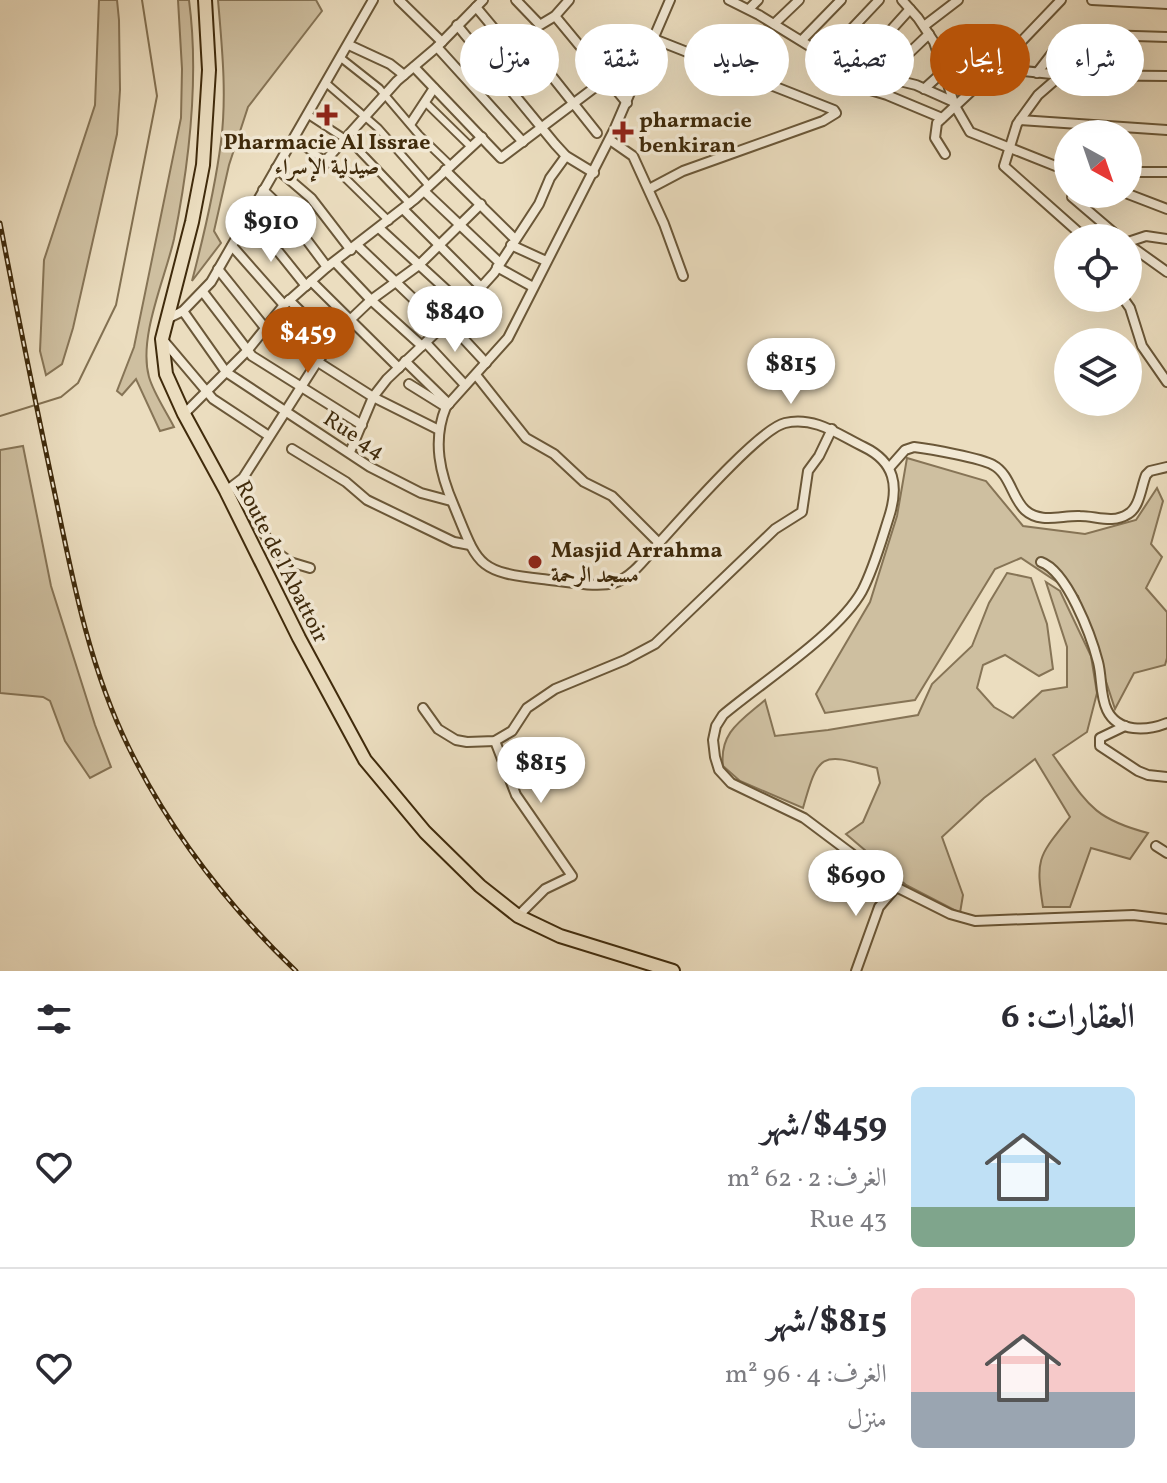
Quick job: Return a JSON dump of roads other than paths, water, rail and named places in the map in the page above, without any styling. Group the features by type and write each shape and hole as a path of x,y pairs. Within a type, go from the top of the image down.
{"main road":[{"name":"Route de l’Abattoir","path":"205,0 209,70 203,165 162,339 166,374 184,414 230,489 299,638 365,760 425,832 480,886 518,916 560,936 673,971"}],"street":[{"path":"167,319 183,311 203,292 218,269 373,0"},
{"path":"399,0 523,142"},
{"path":"326,160 385,94 483,0"},
{"path":"516,0 540,25 555,16 569,0"},
{"path":"660,24 670,0"},
{"path":"729,0 774,24 799,0"},
{"path":"749,9 758,0"},
{"path":"802,40 841,0"},
{"path":"856,24 879,0"},
{"path":"902,0 930,37"},
{"path":"914,44 958,0"},
{"path":"1030,32 1061,0"},
{"path":"1092,0 1167,4"},
{"path":"476,7 490,24"},
{"path":"896,24 910,9"},
{"path":"555,16 575,41"},
{"path":"457,25 566,156 594,173"},
{"path":"789,33 805,42"},
{"path":"1037,73 1071,34 1167,37"},
{"path":"349,45 390,64 404,75"},
{"path":"649,189 683,171 823,121 836,113 668,48"},
{"path":"341,58 385,94 513,242 546,261"},
{"path":"414,67 501,158 582,96"},
{"path":"1030,72 1046,74"},
{"path":"1144,76 1167,76"},
{"path":"326,83 366,116 426,188 498,265 533,287"},
{"path":"924,89 930,84"},
{"path":"559,85 597,133"},
{"path":"914,86 954,104"},
{"path":"411,123 434,88"},
{"path":"1046,88 1020,120 1005,169 1069,224"},
{"path":"621,96 627,103"},
{"path":"630,96 594,173 508,338 447,406 439,430 439,465 470,545 484,564 497,572 612,583 639,567 738,460 774,427 796,421 832,429 877,453 890,467 895,487 893,506 871,571 860,593 842,616 723,715 716,726 713,740 719,770 731,783 804,818 896,887 950,914 975,921 1133,915 1167,919"},
{"path":"887,96 940,121"},
{"path":"952,96 973,135 1054,166"},
{"path":"945,154 936,141 940,121 963,96"},
{"path":"425,102 471,147"},
{"path":"307,114 344,138 439,245 481,287"},
{"path":"1020,120 1167,130"},
{"path":"184,414 247,351 287,303 407,207 482,137"},
{"path":"293,139 326,160 389,221"},
{"path":"610,140 633,156 683,276"},
{"path":"350,452 373,397 402,364 481,287 539,204 550,178 566,156"},
{"path":"276,168 311,198 354,248 445,324 486,363"},
{"path":"1142,172 1167,172"},
{"path":"263,190 331,265 424,345 465,385"},
{"path":"1142,199 1167,209"},
{"path":"310,568 290,562 275,551 230,489 243,478 301,385 350,320 371,300 419,265 481,204"},
{"path":"1085,208 1104,224"},
{"path":"249,215 309,283 447,406"},
{"path":"379,228 464,306"},
{"path":"1142,238 1167,239"},
{"path":"232,246 287,303 332,342"},
{"path":"1142,253 1167,272"},
{"path":"218,269 266,329 373,397 439,430"},
{"path":"203,292 247,351 362,425"},
{"name":"Rue 44","path":"183,311 226,372 370,467 421,493 451,501"},
{"path":"1131,312 1142,346 1167,382"},
{"path":"162,339 206,392 269,436"},
{"path":"476,375 526,438 554,454 584,482 612,496 659,543"},
{"path":"409,384 447,406"},
{"path":"423,708 438,729 456,740 495,741 512,731 527,708 555,689 655,644 775,529 796,518 804,506 808,471 832,429"},
{"path":"890,467 905,450 914,447 985,462 998,468 1023,508 1032,515 1050,519 1078,516 1109,520 1132,512 1146,475 1167,467"},
{"path":"292,449 346,482 367,500 454,542 470,545"},
{"path":"1041,562 1052,568 1065,585 1096,655 1107,710 1125,726 1143,729 1167,723"},
{"path":"1125,726 1100,738 1102,749 1146,775 1167,777"},
{"path":"495,741 516,795 572,876 545,889 518,916"},
{"path":"1156,846 1167,853"},
{"path":"856,971 879,907 896,887"}],"waterway":[{"path":"0,416 61,397 78,383 116,305 157,96 142,0"}],"railway":[{"path":"0,223 77,597 104,689 145,779 182,839 247,921 296,971"}],"place":[{"name":"Pharmacie Al Issrae صيدلية الإسراء","path":"327,115"},
{"name":"pharmacie benkiran","path":"623,132"},
{"name":"Masjid Arrahma مسجد الرحمة","path":"535,562"}]}
